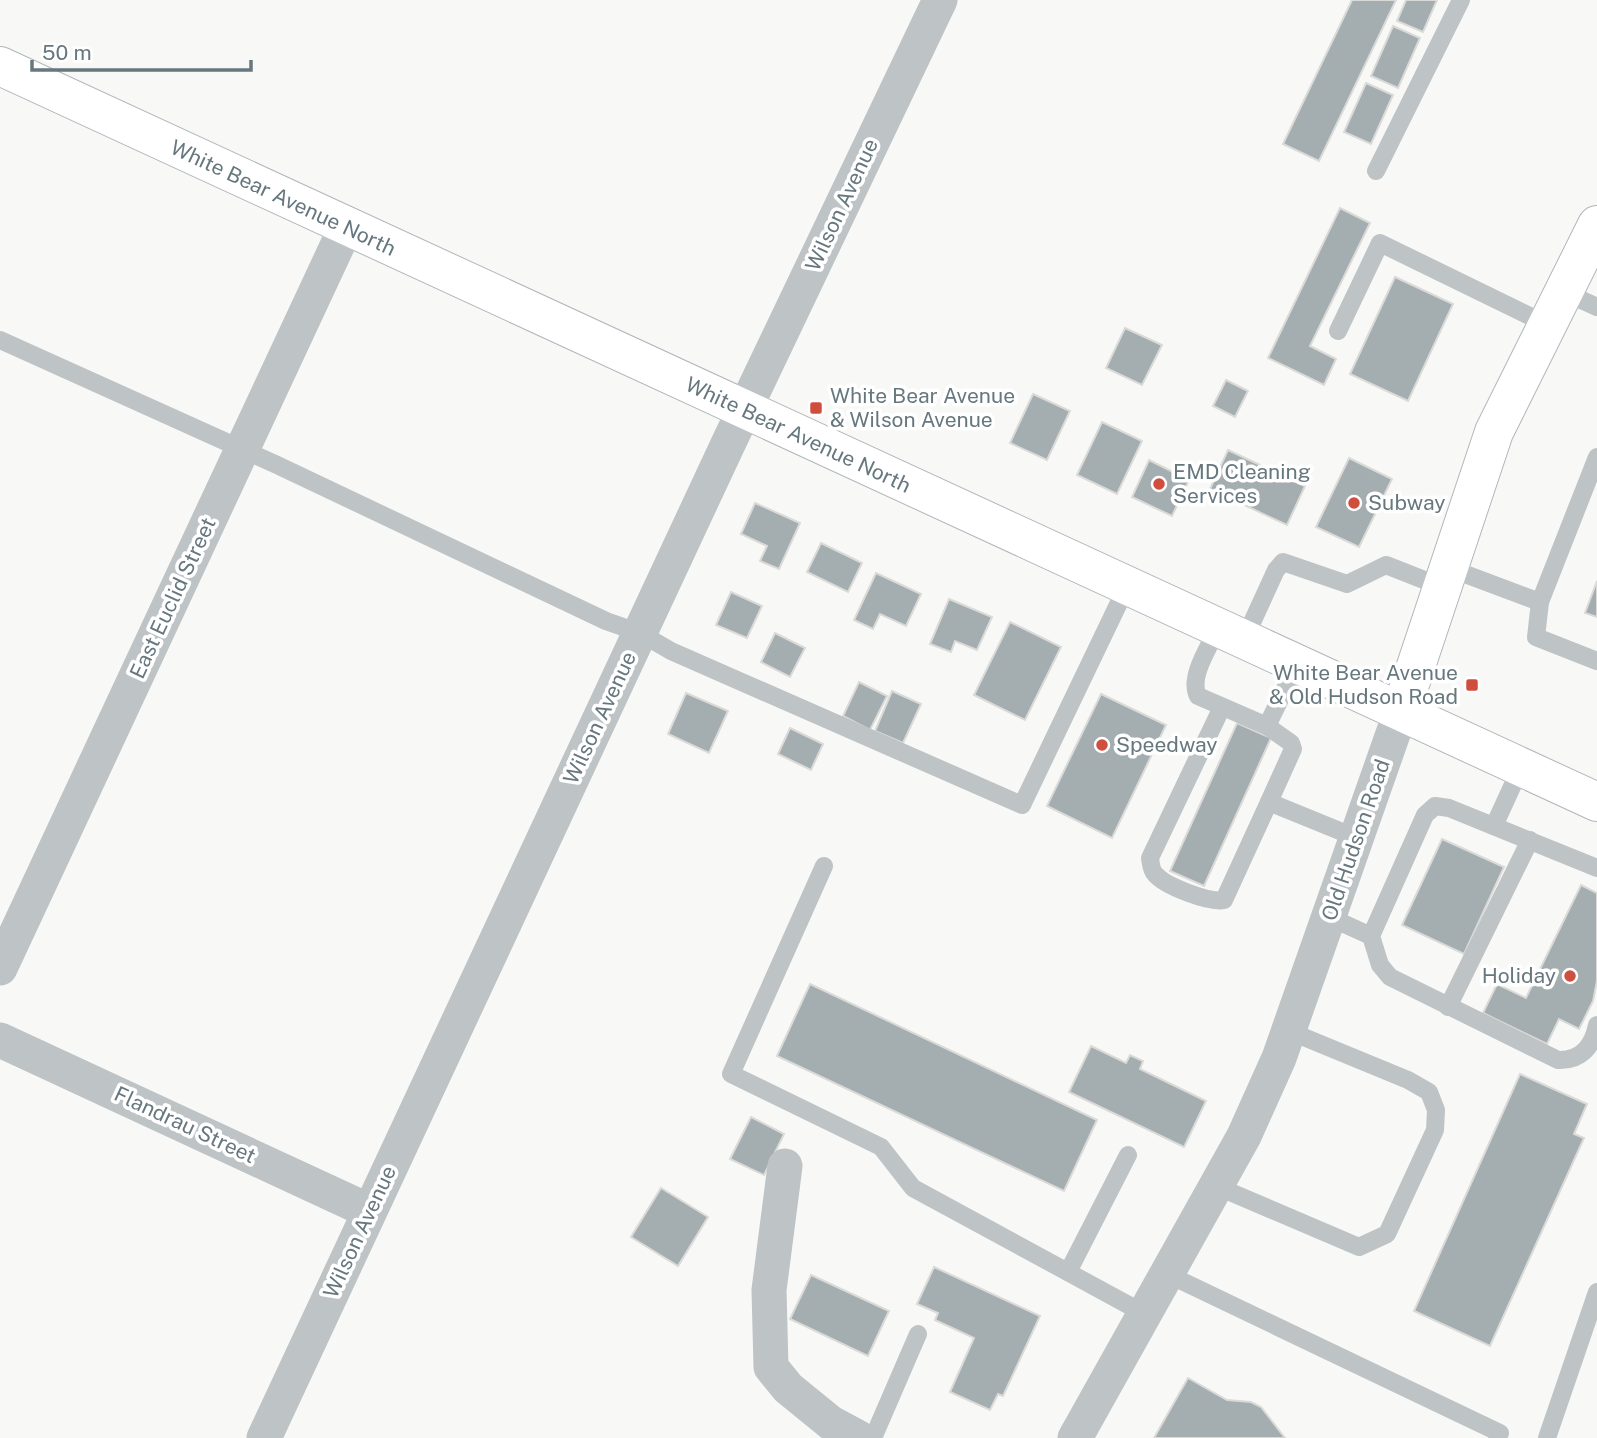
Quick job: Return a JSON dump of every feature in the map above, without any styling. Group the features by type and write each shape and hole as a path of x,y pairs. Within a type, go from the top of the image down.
{"main road":[{"name":"White Bear Avenue North","path":"0,66 1597,802"},
{"name":"Old Hudson Road","path":"1401,711 1494,432 1570,308 1597,225"}],"street":[{"name":"Wilson Avenue","path":"264,1438 640,633 940,0"},
{"name":"East Euclid Street","path":"0,968 346,227"},
{"name":"Old Hudson Road","path":"1075,1438 1244,1136 1289,1031 1401,711"},
{"name":"Flandrau Street","path":"0,1040 369,1211"},
{"path":"785,1166 769,1290 771,1367 799,1397 831,1423 859,1438"}],"lane":[{"path":"1376,171 1461,0"},
{"path":"1338,331 1380,243 1570,308"},
{"path":"0,340 275,464 606,621 640,633 684,656 1022,805 1127,586"},
{"path":"1597,457 1540,602 1536,637 1597,661"},
{"path":"1222,707 1150,858 1152,872 1162,881 1213,902 1224,900 1293,749 1287,737 1267,726 1198,696 1194,689 1283,562 1346,584 1386,565 1540,602"},
{"path":"1267,726 1297,664"},
{"path":"1494,826 1521,767"},
{"path":"1269,802 1357,838"},
{"path":"1597,868 1449,807 1435,806 1425,815 1371,936 1380,965 1390,977 1558,1060 1570,1060 1584,1054 1594,1039 1597,1025"},
{"path":"1448,1007 1530,840"},
{"path":"824,866 731,1074 881,1147 913,1188 1145,1314"},
{"path":"1329,917 1371,936"},
{"path":"1216,1186 1359,1247 1387,1234 1436,1130 1436,1110 1429,1092 1408,1080 1289,1031"},
{"path":"1068,1272 1128,1155"},
{"path":"1167,1274 1500,1433 1497,1438"},
{"path":"1547,1438 1597,1292"},
{"path":"873,1438 918,1334"}],"building":[{"path":"1352,0 1396,0 1319,161 1283,144"},
{"path":"1406,0 1437,0 1423,32 1397,21"},
{"path":"1393,26 1420,38 1398,88 1371,76"},
{"path":"1366,83 1393,95 1371,144 1344,132"},
{"path":"1340,208 1370,223 1310,346 1336,359 1324,385 1268,358"},
{"path":"1395,277 1453,304 1408,401 1350,374"},
{"path":"1125,328 1162,345 1142,385 1106,368"},
{"path":"1226,380 1248,391 1235,417 1213,406"},
{"path":"1033,394 1070,411 1047,460 1010,443"},
{"path":"1102,422 1142,441 1117,494 1077,475"},
{"path":"1228,450 1305,486 1287,525 1210,489"},
{"path":"1349,458 1392,479 1359,547 1316,527"},
{"path":"1149,460 1189,480 1172,516 1132,497"},
{"path":"755,503 800,523 779,569 760,561 767,546 741,534"},
{"path":"821,543 862,563 848,592 807,572"},
{"path":"876,573 921,594 906,626 880,614 873,629 854,620"},
{"path":"1597,581 1597,617 1585,613"},
{"path":"731,592 762,606 747,638 716,625"},
{"path":"949,599 992,617 977,650 955,641 951,652 930,644"},
{"path":"1010,622 1061,647 1025,720 974,695"},
{"path":"775,633 805,648 790,677 761,662"},
{"path":"859,682 887,696 870,730 843,716"},
{"path":"892,691 921,704 903,743 875,731"},
{"path":"686,693 728,711 709,753 668,734"},
{"path":"1101,694 1166,725 1112,838 1047,806"},
{"path":"1237,723 1271,738 1204,886 1170,871"},
{"path":"790,728 823,744 811,770 778,754"},
{"path":"1442,839 1504,867 1464,954 1402,925"},
{"path":"1581,885 1597,893 1597,981 1593,1001 1579,1029 1559,1019 1547,1044 1483,1013 1497,984 1526,998"},
{"path":"810,984 1097,1120 1064,1191 777,1056"},
{"path":"1091,1046 1126,1063 1130,1055 1143,1061 1140,1069 1206,1101 1184,1147 1069,1092"},
{"path":"1520,1074 1587,1104 1574,1134 1584,1138 1490,1346 1414,1311"},
{"path":"751,1117 784,1134 764,1175 730,1159"},
{"path":"661,1188 708,1217 678,1266 631,1237"},
{"path":"934,1267 1040,1316 1003,1396 998,1394 990,1410 950,1392 974,1338 935,1320 938,1313 917,1304"},
{"path":"811,1275 889,1311 868,1356 790,1319"},
{"path":"1188,1378 1227,1400 1251,1402 1261,1407 1285,1438 1154,1438"}],"place":[{"name":"White Bear Avenue & Wilson Avenue","path":"816,408"},
{"name":"EMD Cleaning Services","path":"1159,484"},
{"name":"Subway","path":"1354,503"},
{"name":"White Bear Avenue & Old Hudson Road","path":"1472,685"},
{"name":"Speedway","path":"1102,745"},
{"name":"Holiday","path":"1570,976"}]}
